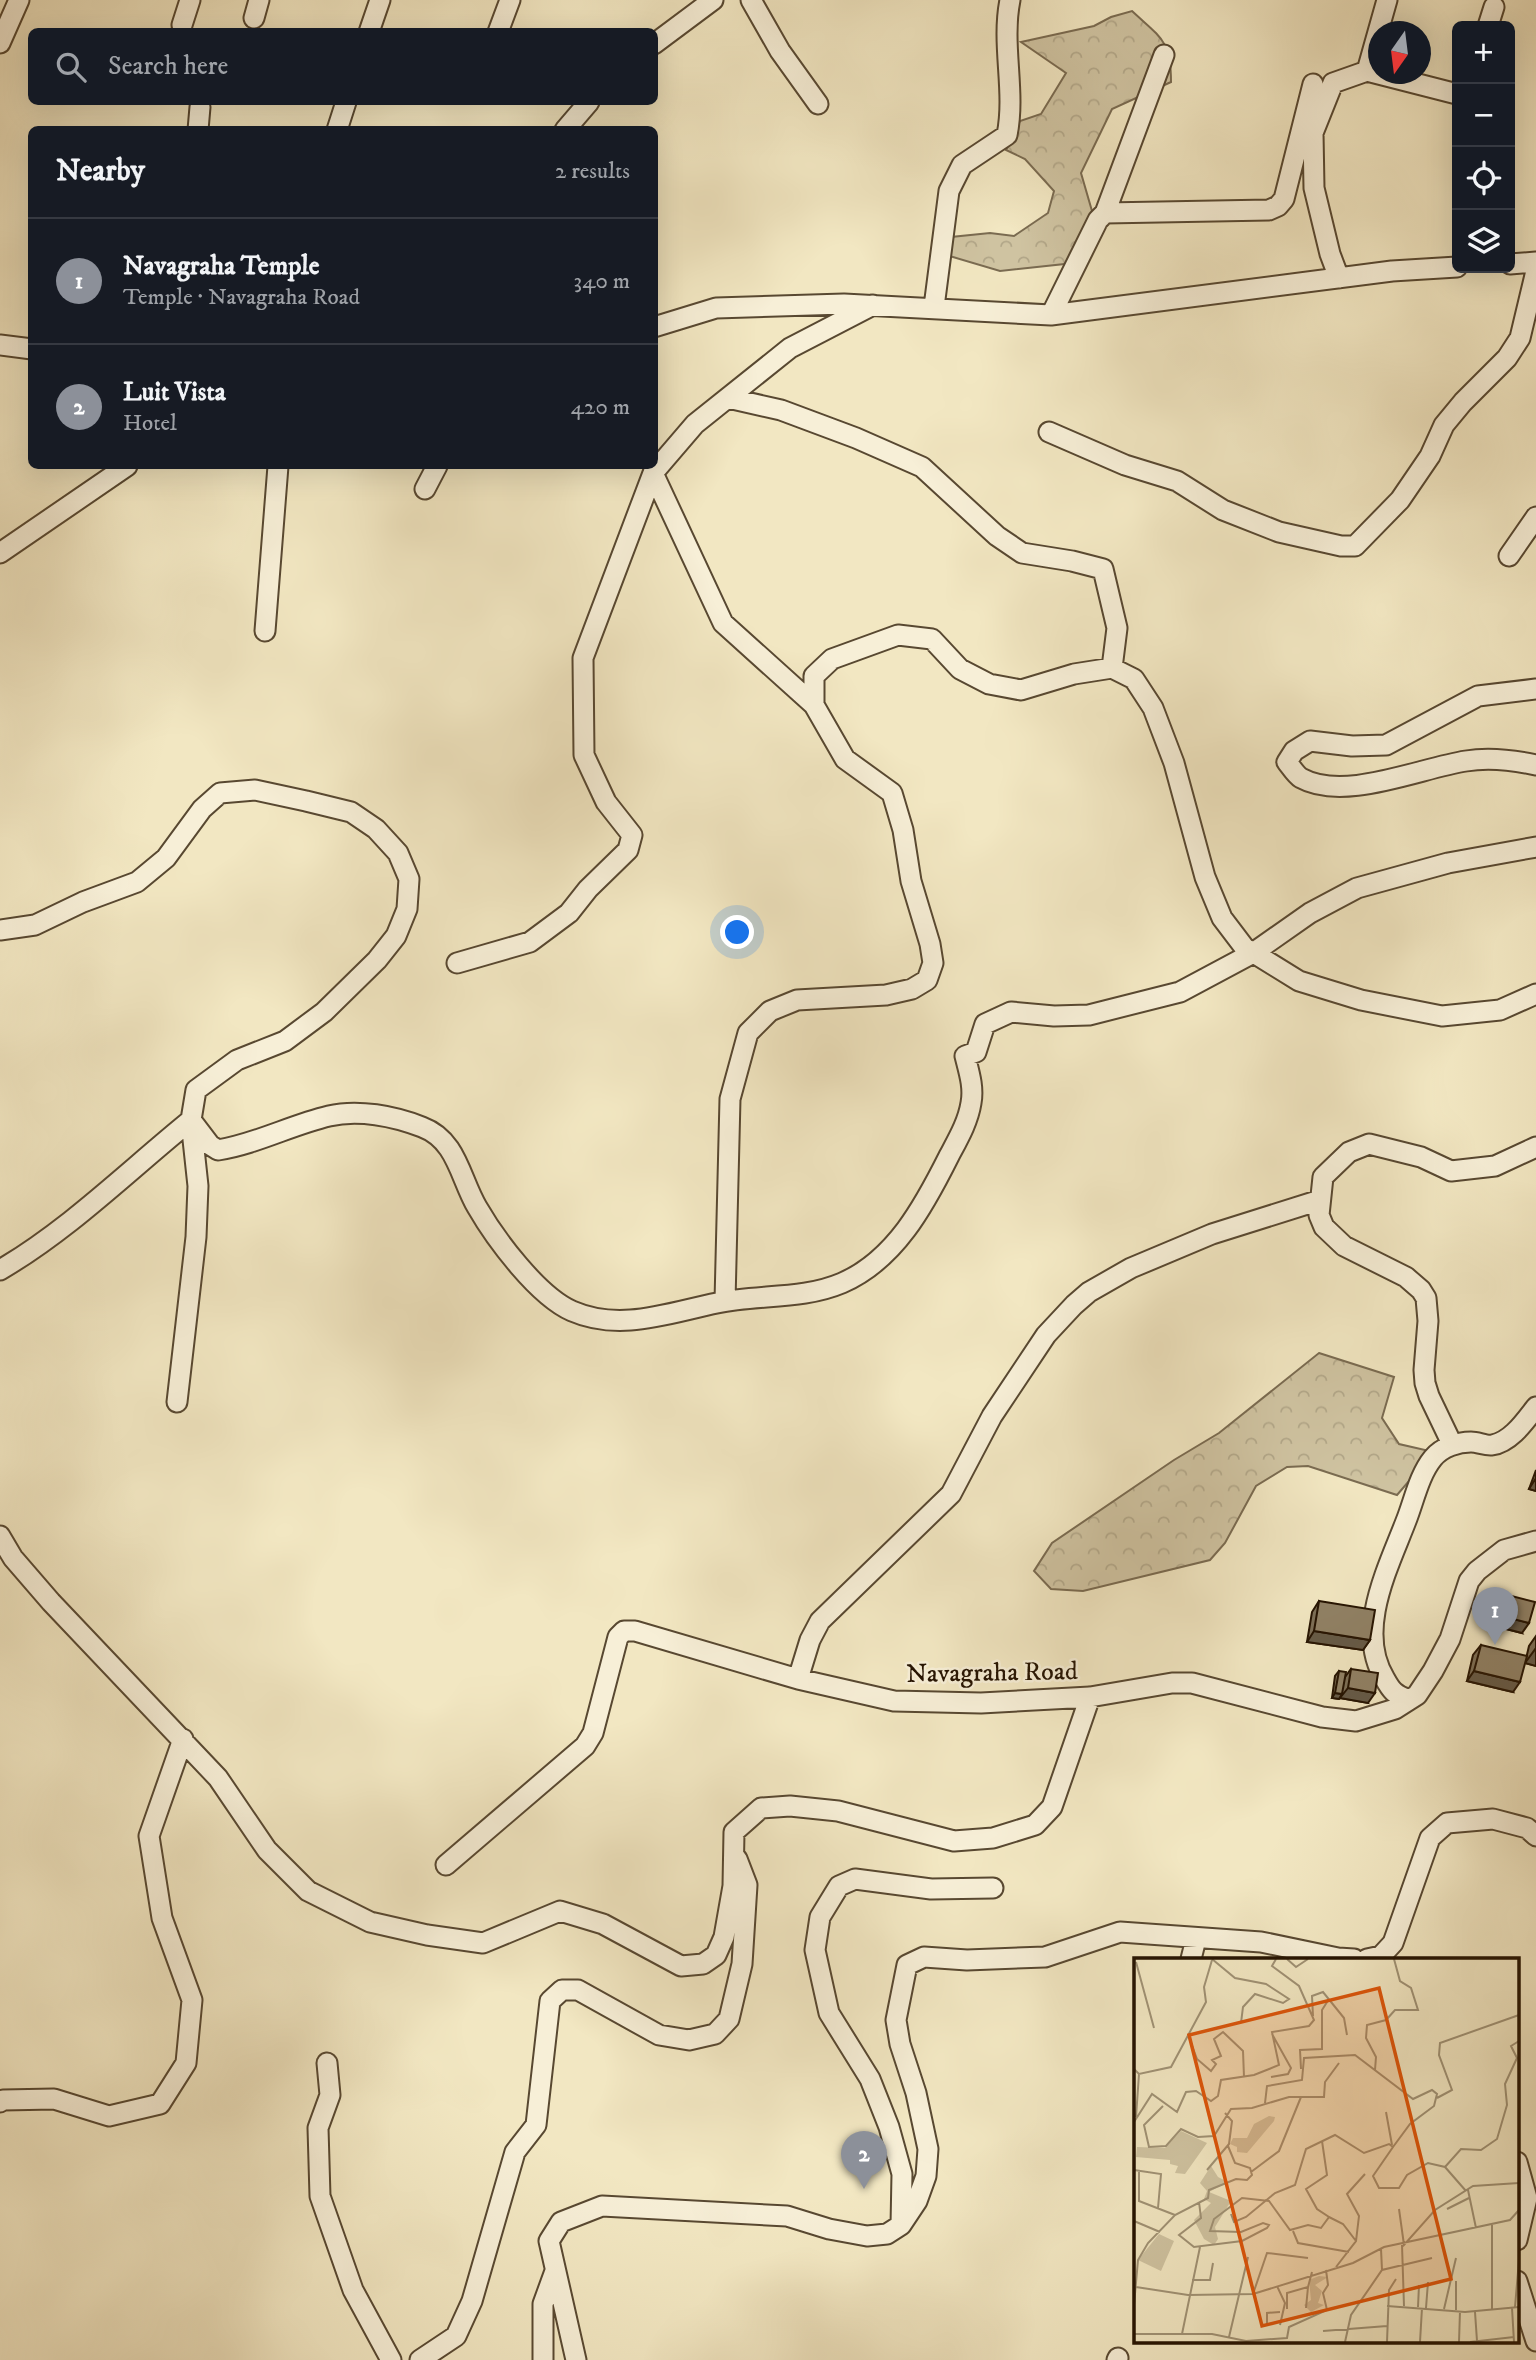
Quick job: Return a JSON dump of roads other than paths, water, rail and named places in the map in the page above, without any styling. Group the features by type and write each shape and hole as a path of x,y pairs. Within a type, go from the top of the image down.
{"street":[{"path":"0,43 19,0"},
{"path":"182,25 190,0"},
{"path":"370,28 380,0"},
{"path":"500,28 510,0"},
{"path":"658,41 713,0"},
{"path":"751,0 780,51 818,104"},
{"path":"934,307 949,191 962,166 1007,135 1011,114 1007,54 1007,13 1010,0"},
{"path":"1367,71 1387,0"},
{"path":"1051,315 1098,220 1105,213 1164,55"},
{"path":"1339,278 1330,254 1314,188 1313,133 1333,83 1367,71 1452,93"},
{"path":"1105,213 1269,210 1278,206 1284,199 1313,85"},
{"path":"338,126 345,105"},
{"path":"568,126 586,105"},
{"path":"198,126 200,107"},
{"path":"1515,264 1536,262"},
{"path":"658,326 716,308 873,305 1051,315 1392,271 1452,267"},
{"path":"1049,432 1125,465 1177,481 1223,510 1279,532 1340,546 1355,546 1401,500 1430,456 1444,425 1507,358 1520,338 1536,271"},
{"path":"658,467 695,424 790,348 873,305"},
{"path":"0,345 28,348"},
{"path":"728,398 781,410 856,438 922,467 997,536 1022,553 1103,569 1117,628 1112,668"},
{"path":"0,552 123,469"},
{"path":"265,631 278,469"},
{"path":"425,489 435,469"},
{"path":"457,962 530,942 569,913 588,889 628,850 632,835 606,802 584,755 583,658 656,469"},
{"path":"653,473 723,622 814,705 845,759 892,793 933,964 927,980 912,989 886,995 797,1000 770,1011 748,1033 730,1099 725,1301"},
{"path":"1508,556 1536,517"},
{"path":"814,705 814,676 832,659 898,635 932,639 960,669 989,684 1021,690 1074,674 1112,668 1134,679 1153,708 1174,763 1205,877 1222,918 1244,947 1299,981 1361,1000 1442,1016 1500,1010 1536,994"},
{"path":"1536,689 1478,696 1387,745 1352,746 1310,741 1294,751 1287,762 1300,778 1329,787 1373,783 1463,761 1484,759 1536,765"},
{"path":"0,930 35,925 83,902 137,882 166,858 202,809 220,793 255,790 351,812 376,829 398,853 409,879 407,909 396,936 377,960 324,1012 285,1041 237,1060 196,1090 191,1120 198,1186 196,1237 177,1402"},
{"path":"191,1120 218,1150 237,1147 331,1115 360,1113 423,1127 440,1136 451,1149 475,1205 511,1256 549,1297 590,1319 625,1322 725,1301 815,1292 842,1283 863,1271 888,1251 907,1229 928,1196 967,1119 972,1087 965,1056 976,1052 985,1024 1011,1012 1054,1016 1089,1015 1180,992 1253,953 1310,913 1357,888 1448,863 1536,847"},
{"path":"0,1270 86,1210 126,1172 191,1120"},
{"path":"1452,1444 1425,1383 1428,1321 1426,1298 1406,1277 1344,1246 1324,1227 1319,1215 1323,1177 1349,1152 1369,1144 1421,1157 1451,1171 1495,1166 1536,1147"},
{"path":"798,1679 810,1640 820,1621 951,1494 992,1416 1046,1335 1074,1305 1089,1292 1131,1268 1212,1234 1320,1200"},
{"path":"1407,1699 1394,1694 1380,1671 1374,1657 1373,1627 1383,1581 1424,1475 1434,1457 1452,1444 1470,1442 1493,1445 1510,1436 1536,1407"},
{"path":"0,1536 13,1558 51,1602 218,1778 267,1850 308,1891 370,1922 427,1935 483,1943 560,1911 603,1924 681,1966 703,1965 716,1955 724,1937 736,1856 734,1832 761,1808 790,1806 838,1811 954,1841 993,1838 1035,1825 1052,1807 1090,1698"},
{"name":"Navagraha Road","path":"446,1865 585,1746 593,1733 618,1637 624,1631 635,1631 798,1679 894,1701 926,1704 1090,1698 1172,1683 1192,1683 1321,1717 1356,1721 1395,1709 1416,1695 1450,1639 1469,1581 1477,1570 1504,1550 1536,1541"},
{"path":"0,2102 54,2099 109,2116 160,2104 186,2063 192,2000 162,1919 149,1836 183,1739"},
{"path":"1372,1958 1381,1956 1393,1943 1430,1838 1447,1823 1493,1819 1527,1828 1536,1836"},
{"path":"420,2360 456,2336 472,2301 514,2152 536,2125 550,2001 562,1990 578,1990 659,2035 689,2040 715,2034 729,2019 740,1975 746,1925 747,1885 736,1856"},
{"path":"901,2225 902,2174 889,2127 870,2079 830,2012 815,1950 820,1917 839,1886 855,1880 931,1889 993,1888"},
{"path":"576,2360 550,2241 561,2222 602,2206 787,2216 829,2229 867,2236 887,2234 901,2225 917,2202 926,2176 928,2149 896,2020 907,1965 924,1957 967,1960 1045,1958 1120,1932 1261,1942 1338,1958"},
{"path":"1191,1958 1196,1939"},
{"path":"327,2063 330,2095 318,2128 320,2196 353,2290 391,2360"},
{"path":"1518,2166 1527,2198 1518,2236"},
{"path":"543,2360 542,2304 555,2271"},
{"path":"1518,2284 1536,2341"}],"place":[{"name":"Navagraha Temple","path":"1495,1645"},
{"name":"Luit Vista","path":"864,2189"}]}
